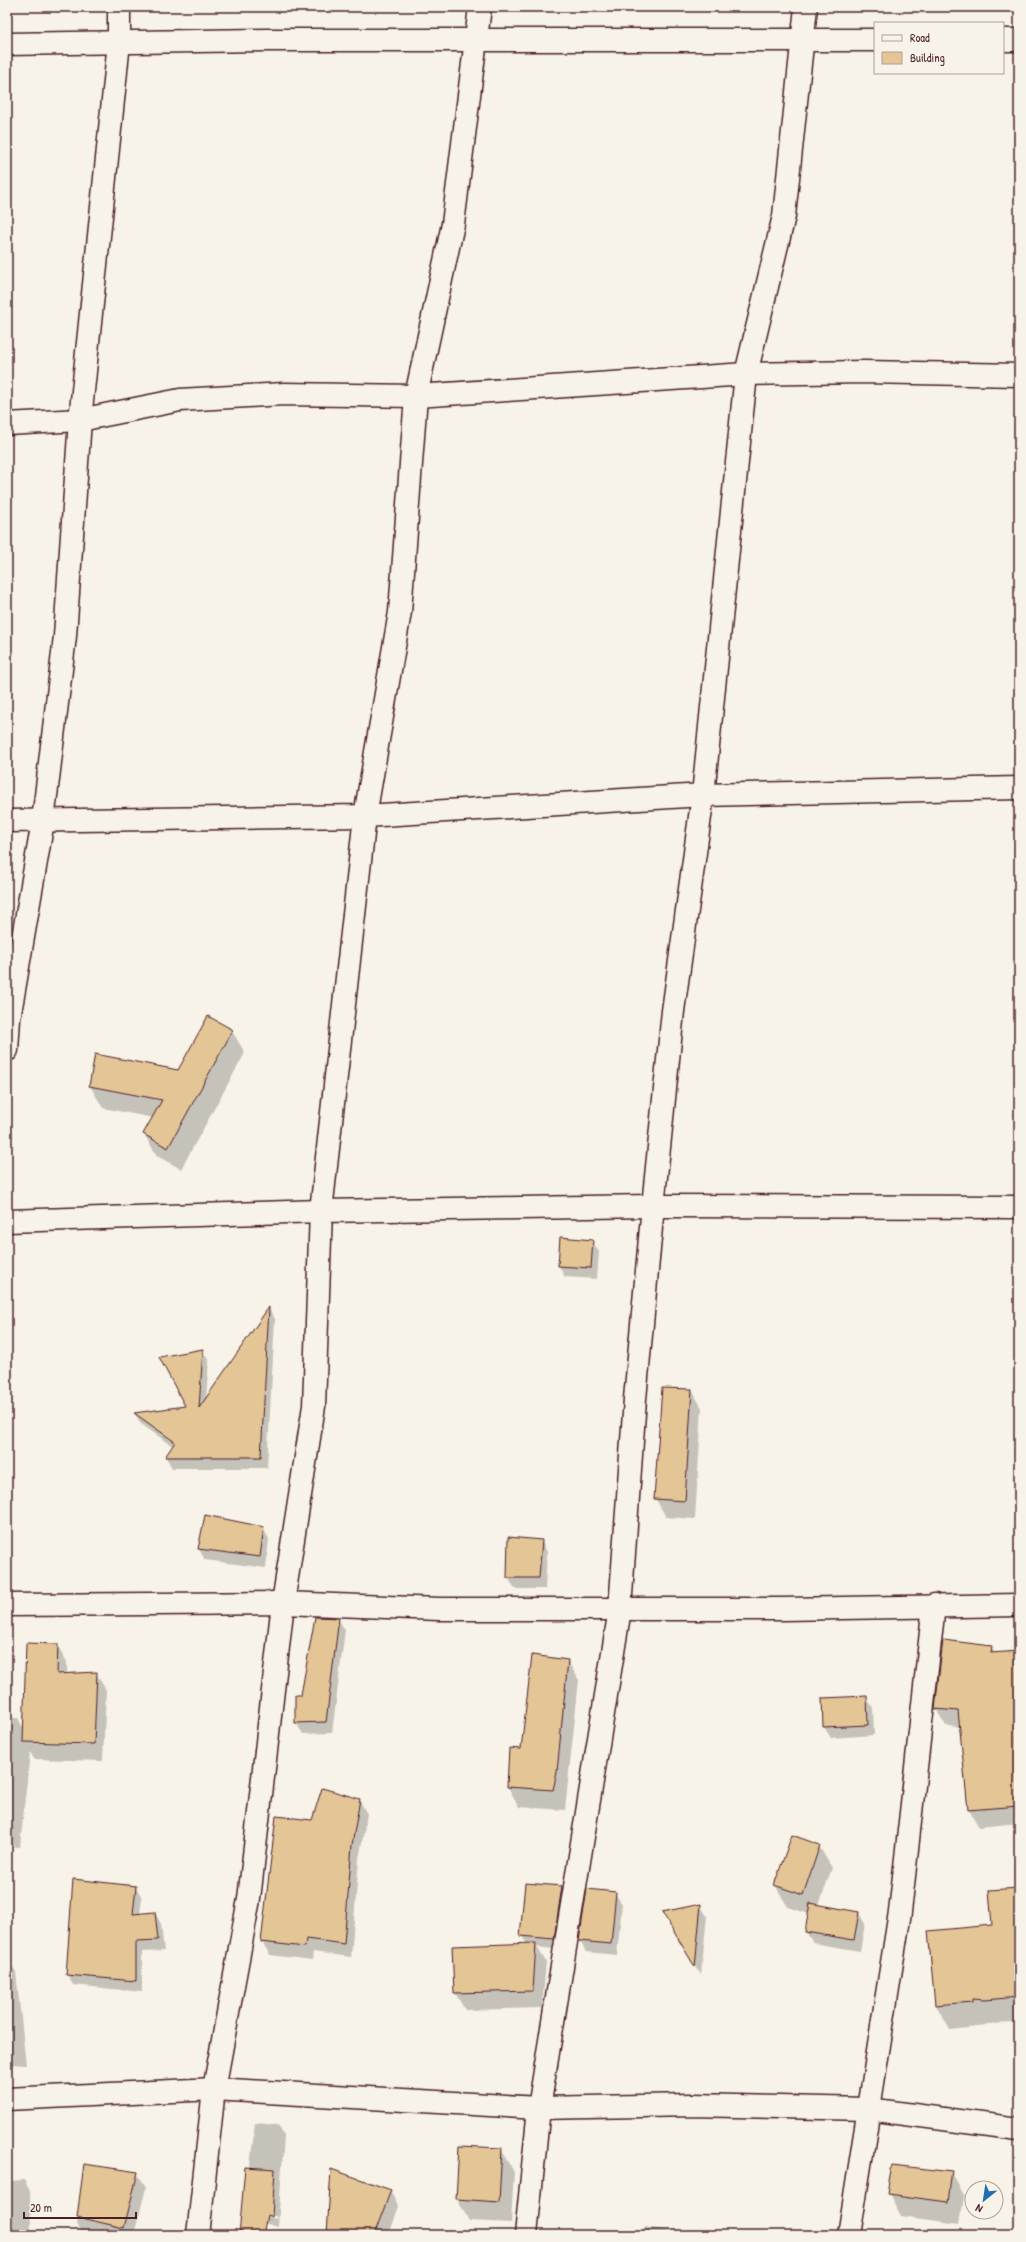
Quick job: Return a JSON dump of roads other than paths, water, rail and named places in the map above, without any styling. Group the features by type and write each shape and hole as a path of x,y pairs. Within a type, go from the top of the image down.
{"street":[{"path":"7,1050 9,1019 43,821 65,636 80,420 119,42 119,7"},
{"path":"198,2235 214,2089 249,1899 282,1603 314,1406 320,1211 365,816 400,612 416,396 453,224 480,7"},
{"path":"526,2235 539,2108 620,1609 634,1399 673,1011 703,796 746,374 784,216 806,7"},
{"path":"7,44 476,40 874,40"},
{"path":"1004,40 1019,40"},
{"path":"7,424 80,420 180,400 284,394 416,396 746,374 864,372 1019,375"},
{"path":"7,821 365,816 703,796 1019,788"},
{"path":"7,1221 320,1211 654,1206 1019,1207"},
{"path":"7,1605 282,1603 439,1609 620,1609 1019,1605"},
{"path":"849,2235 900,1912 934,1605"},
{"path":"7,2099 214,2089 539,2108 692,2105 868,2109 1019,2129"}]}
